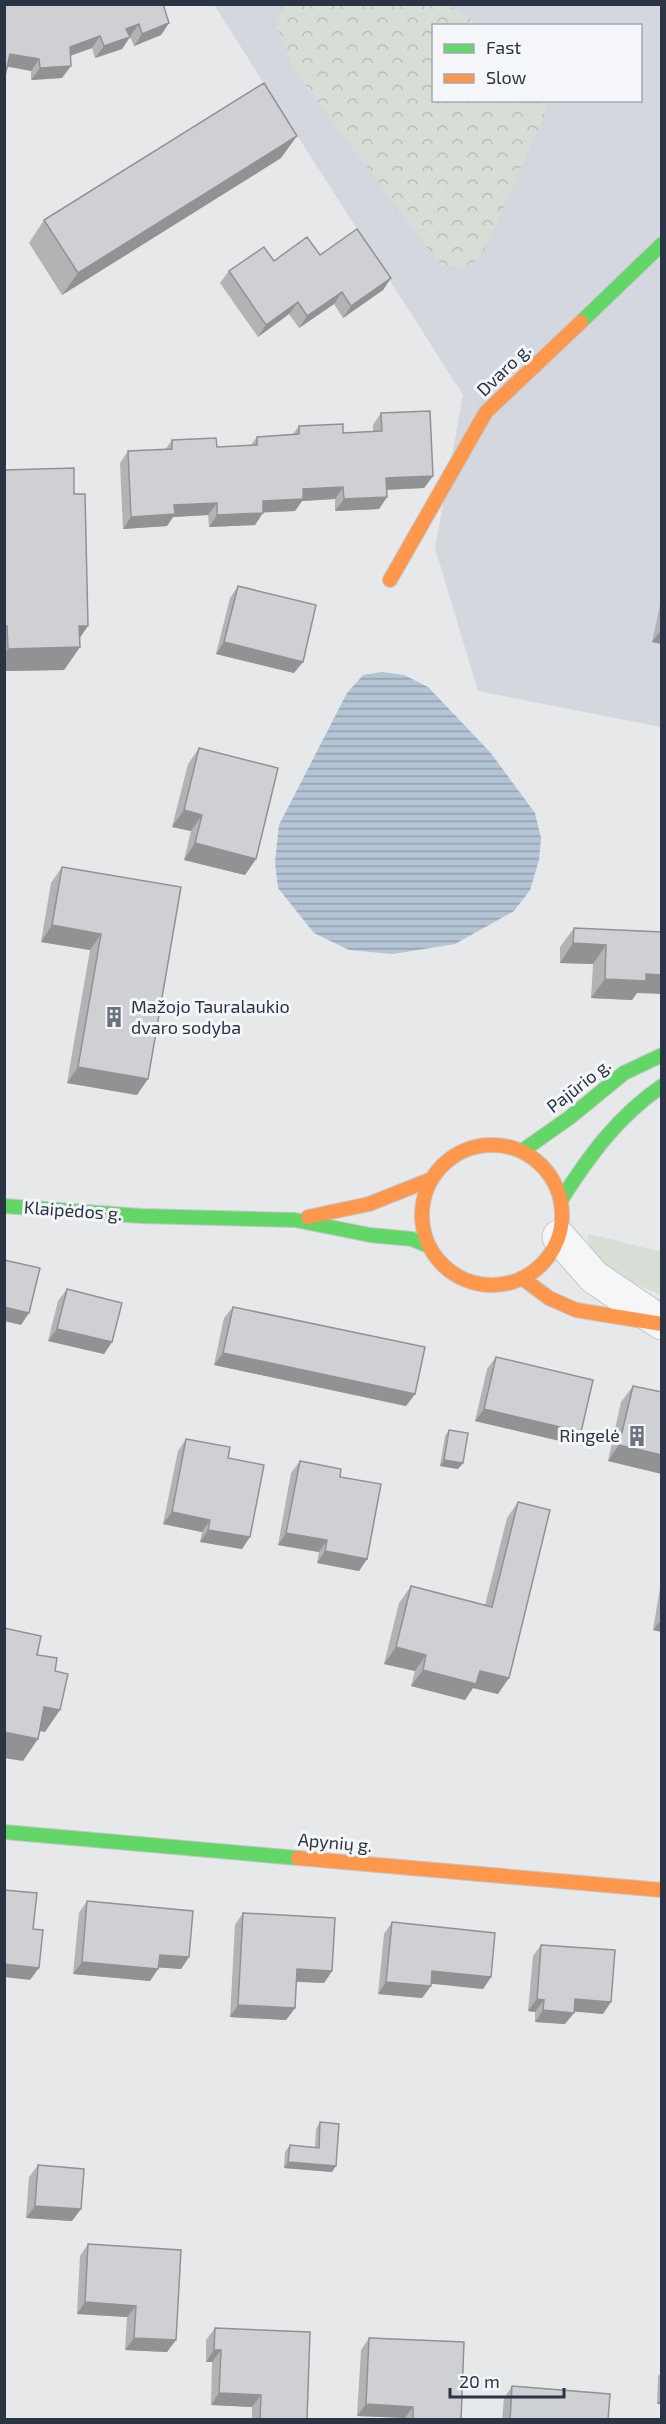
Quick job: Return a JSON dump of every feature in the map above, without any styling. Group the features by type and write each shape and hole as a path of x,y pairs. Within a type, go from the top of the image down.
{"main road":[{"name":"Dvaro g.","path":"390,580 486,412 662,244"},
{"name":"Pajūrio g.","path":"522,1151 624,1073 662,1054"},
{"path":"561,1200 595,1146 639,1100 662,1086"},
{"path":"481,1146 502,1146 522,1151 540,1163 553,1180 561,1200 562,1218 559,1236 551,1254 538,1268 522,1278 501,1284 479,1284 459,1276 442,1263 429,1246 423,1224 423,1212 424,1201 432,1179 444,1164 461,1153 481,1146"},
{"path":"296,1220 369,1204 432,1179"},
{"name":"Klaipėdos g.","path":"4,1206 141,1216 296,1220"},
{"path":"296,1220 370,1235 412,1239 429,1246"},
{"path":"522,1278 549,1298 576,1310 662,1323"},
{"name":"Apynių g.","path":"4,1832 662,1890"}],"street":[{"path":"559,1236 594,1276 662,1323"}],"shaded area":[{"path":"214,5 661,5 661,727 478,691 435,548 463,395"}],"green space":[{"path":"282,5 450,5 478,24 432,24 432,102 547,102 544,116 485,249 476,261 461,267 440,264 294,70 278,30"},
{"path":"589,1234 661,1252 661,1295 628,1280 607,1266 591,1248 587,1237"}],"water":[{"path":"382,672 404,675 428,687 490,752 535,813 541,838 539,860 530,890 514,911 455,944 393,954 349,950 314,933 278,888 275,862 279,825 347,693 363,675"}],"building":[{"path":"4,4 163,4 169,23 142,34 139,24 126,29 130,37 104,46 100,36 70,47 71,66 40,68 39,59 10,54 5,76"},
{"path":"264,83 297,136 78,273 44,220"},
{"path":"357,229 391,278 351,306 342,292 307,316 298,302 266,325 229,271 264,247 274,261 307,237 320,255"},
{"path":"430,411 433,476 386,478 387,497 344,499 343,487 303,489 303,499 263,501 263,513 217,515 217,503 174,505 175,514 131,517 128,451 172,449 172,440 216,438 217,447 257,445 257,437 299,434 299,426 343,424 343,433 382,431 381,413"},
{"path":"74,468 74,494 85,494 88,626 79,626 80,647 8,649 7,626 4,626 4,470"},
{"path":"238,586 316,605 303,662 224,642"},
{"path":"199,748 278,768 256,859 195,843 202,815 184,810"},
{"name":"Mažojo Tauralaukio dvaro sodyba","path":"62,867 181,887 148,1079 78,1067 101,934 52,925"},
{"path":"574,928 662,932 662,975 646,974 646,981 605,979 606,945 573,943"},
{"path":"4,1260 40,1268 29,1313 4,1307"},
{"path":"67,1289 122,1303 112,1342 57,1329"},
{"path":"233,1307 425,1347 415,1394 223,1353"},
{"path":"496,1357 593,1380 581,1432 484,1409"},
{"path":"633,1386 662,1392 662,1455 619,1445"},
{"path":"449,1430 468,1433 463,1463 444,1460"},
{"path":"186,1439 230,1447 228,1458 264,1465 250,1537 208,1530 210,1520 172,1512"},
{"path":"300,1461 341,1469 340,1477 381,1484 367,1559 325,1551 327,1540 286,1533"},
{"path":"518,1502 550,1510 509,1678 480,1671 476,1684 423,1670 426,1655 396,1647 411,1586 492,1607"},
{"path":"4,1628 41,1636 37,1655 57,1658 55,1671 68,1674 60,1710 44,1707 38,1739 4,1732"},
{"path":"4,1890 37,1893 33,1929 43,1930 39,1968 4,1964"},
{"path":"87,1901 193,1911 189,1957 160,1955 158,1969 82,1962"},
{"path":"243,1913 335,1918 332,1971 297,1969 295,2008 238,2005"},
{"path":"392,1922 495,1933 491,1977 432,1971 431,1986 386,1982"},
{"path":"541,1945 615,1950 611,2002 575,1999 574,2013 543,2010 544,2000 537,1999"},
{"path":"320,2122 339,2124 336,2166 288,2162 290,2145 319,2148"},
{"path":"38,2165 84,2169 81,2209 35,2206"},
{"path":"88,2244 181,2250 176,2340 134,2338 136,2306 85,2302"},
{"path":"215,2328 310,2332 307,2420 260,2420 261,2395 219,2393 221,2350 214,2350"},
{"path":"369,2338 464,2342 461,2420 413,2420 413,2407 366,2404"},
{"path":"512,2386 610,2394 608,2420 510,2420"}],"traffic: fast":[{"path":"581,322 662,244"},
{"path":"522,1151 569,1118 624,1073 662,1055"},
{"path":"561,1200 582,1168 618,1124 662,1086"},
{"path":"4,1206 141,1216 295,1220 370,1235 412,1239 429,1246"},
{"path":"4,1832 298,1858"}],"traffic: slow":[{"path":"390,580 486,412 581,322"},
{"path":"492,1145 519,1151 531,1157 541,1166 550,1176 556,1188 562,1215 556,1242 550,1254 541,1264 531,1273 519,1279 492,1285 465,1279 453,1273 443,1264 434,1254 428,1242 422,1215 428,1188 434,1176 443,1166 453,1157 465,1151 492,1145"},
{"path":"308,1217 369,1204 432,1179"},
{"path":"522,1278 549,1298 576,1310 662,1324"},
{"path":"298,1858 662,1890"}],"place":[{"name":"Mažojo Tauralaukio dvaro sodyba","path":"114,1017"},
{"name":"Ringelė","path":"637,1436"}]}
